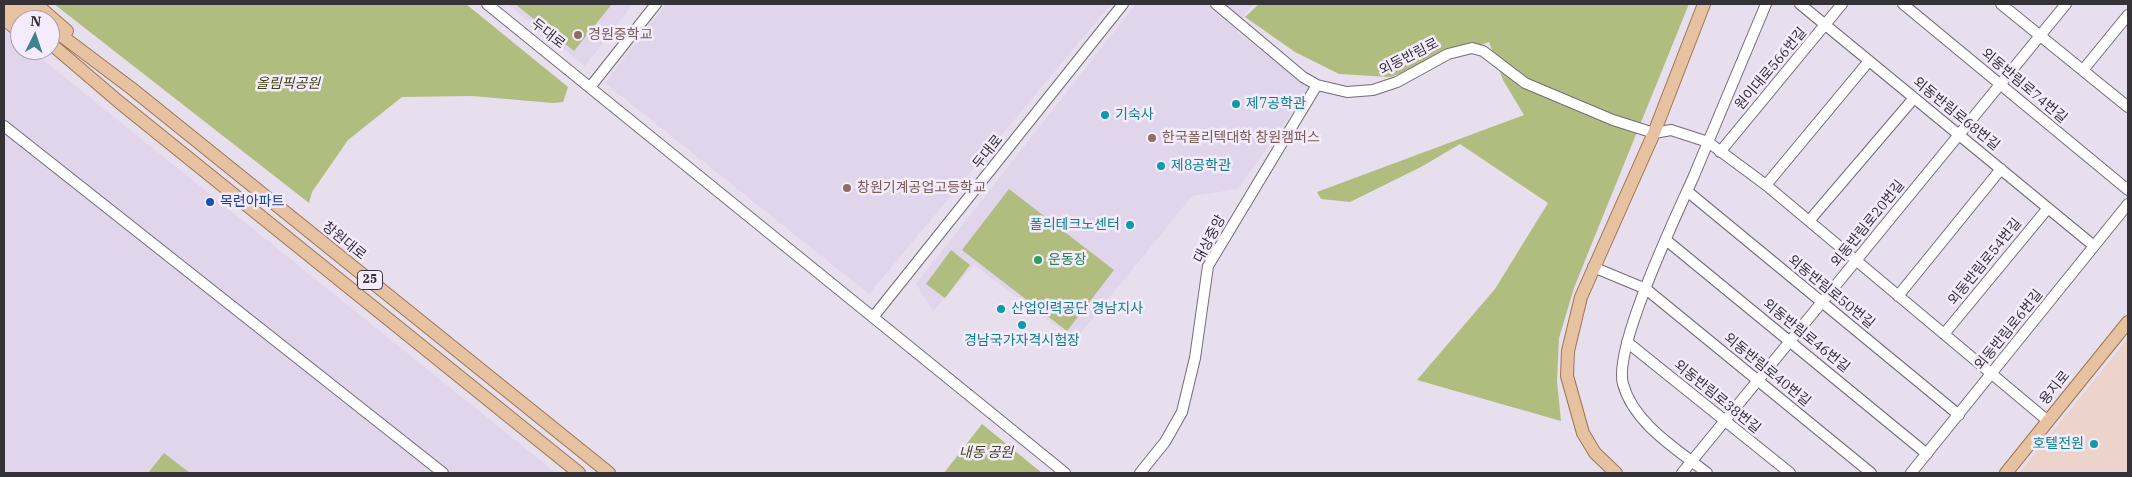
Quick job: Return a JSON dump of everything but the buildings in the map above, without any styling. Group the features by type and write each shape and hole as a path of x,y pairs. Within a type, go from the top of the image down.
{"main road":[{"name":"창원대로","path":"36,4 131,88"},
{"path":"1616,473 1595,453 1583,433 1567,376 1568,351 1581,297 1654,133 1704,4"},
{"name":"창원대로","path":"60,35 131,88 609,473"},
{"name":"25","path":"60,52 119,102 579,473"},
{"name":"25","path":"60,60 119,102"},
{"name":"용지로","path":"2006,473 2128,322"}],"street":[{"name":"두대로","path":"487,4 591,86 1065,473"},
{"path":"591,86 656,4"},
{"name":"두대로","path":"874,316 1123,4"},
{"name":"외동반림로","path":"1216,4 1303,77 1317,85 1347,92 1373,90 1397,82 1448,54 1472,48 1483,51 1525,83 1613,120 1654,133"},
{"path":"1707,473 1650,427 1633,407 1622,382 1628,342 1646,288 1766,4"},
{"name":"외동반림로68번길","path":"1800,4 2094,246"},
{"name":"원이대로566번길","path":"1720,152 1842,4"},
{"name":"외동반림로74번길","path":"1902,4 2128,190"},
{"path":"2002,4 2128,107"},
{"name":"외동반림로20번길","path":"1682,473 2066,4"},
{"path":"2083,70 2128,15"},
{"path":"1766,185 1869,61"},
{"name":"대상중앙","path":"1140,473 1166,442 1182,412 1195,358 1208,266 1317,85"},
{"path":"1809,221 1914,98"},
{"path":"4,126 443,473"},
{"path":"1654,133 1671,130 1708,142 1766,185 2048,421"},
{"path":"1898,296 2001,169"},
{"name":"외동반림로50번길","path":"1687,191 1958,415"},
{"name":"외동반림로6번길","path":"1911,473 2128,204"},
{"name":"외동반림로54번길","path":"1944,334 2048,208"},
{"name":"외동반림로46번길","path":"1666,240 1927,454"},
{"name":"외동반림로40번길","path":"1594,267 1646,288 1871,473"},
{"name":"외동반림로38번길","path":"1628,342 1790,473"}],"shaded area":[{"name":"경원중학교","path":"507,4 633,4 585,66"},
{"name":"창원기계공업고등학교","path":"666,4 1111,4 869,294 605,83"},
{"name":"한국폴리텍대학 창원캠퍼스","path":"1136,4 1254,4 1245,14 1237,32 1310,87 1238,189 1192,196 1075,340 974,265 933,311 916,284"},
{"path":"4,28 10,33 10,60 43,60 556,473 4,473"},
{"path":"2128,337 2128,473 2019,473 2117,352"}],"green space":[{"name":"올림픽공원","path":"54,4 466,4 568,87 563,102 553,103 472,96 402,97 348,140 312,192 309,203"},
{"path":"515,4 612,4 574,51"},
{"path":"1259,4 1689,4 1574,288 1559,338 1557,381 1561,421 1417,380 1495,289 1548,203 1460,144 1421,167 1350,202 1321,199 1317,192 1524,115 1503,80 1489,42 1390,77 1339,74 1295,52 1245,17"},
{"name":"운동장","path":"1009,189 1114,270 1067,331 962,250"},
{"path":"951,250 970,265 945,298 926,284"},
{"name":"내동 공원","path":"982,424 1042,473 944,473"},
{"path":"164,453 190,473 148,473"}],"place":[{"name":"경원중학교","path":"578,35"},
{"name":"제7공학관","path":"1236,104"},
{"name":"기숙사","path":"1105,115"},
{"name":"한국폴리텍대학 창원캠퍼스","path":"1152,138"},
{"name":"제8공학관","path":"1161,166"},
{"name":"창원기계공업고등학교","path":"847,188"},
{"name":"목련아파트","path":"210,202"},
{"name":"폴리테크노센터","path":"1130,225"},
{"name":"운동장","path":"1038,260"},
{"name":"산업인력공단 경남지사","path":"1001,309"},
{"name":"경남국가자격시험장","path":"1022,325"},
{"name":"호텔전원","path":"2094,444"}]}
